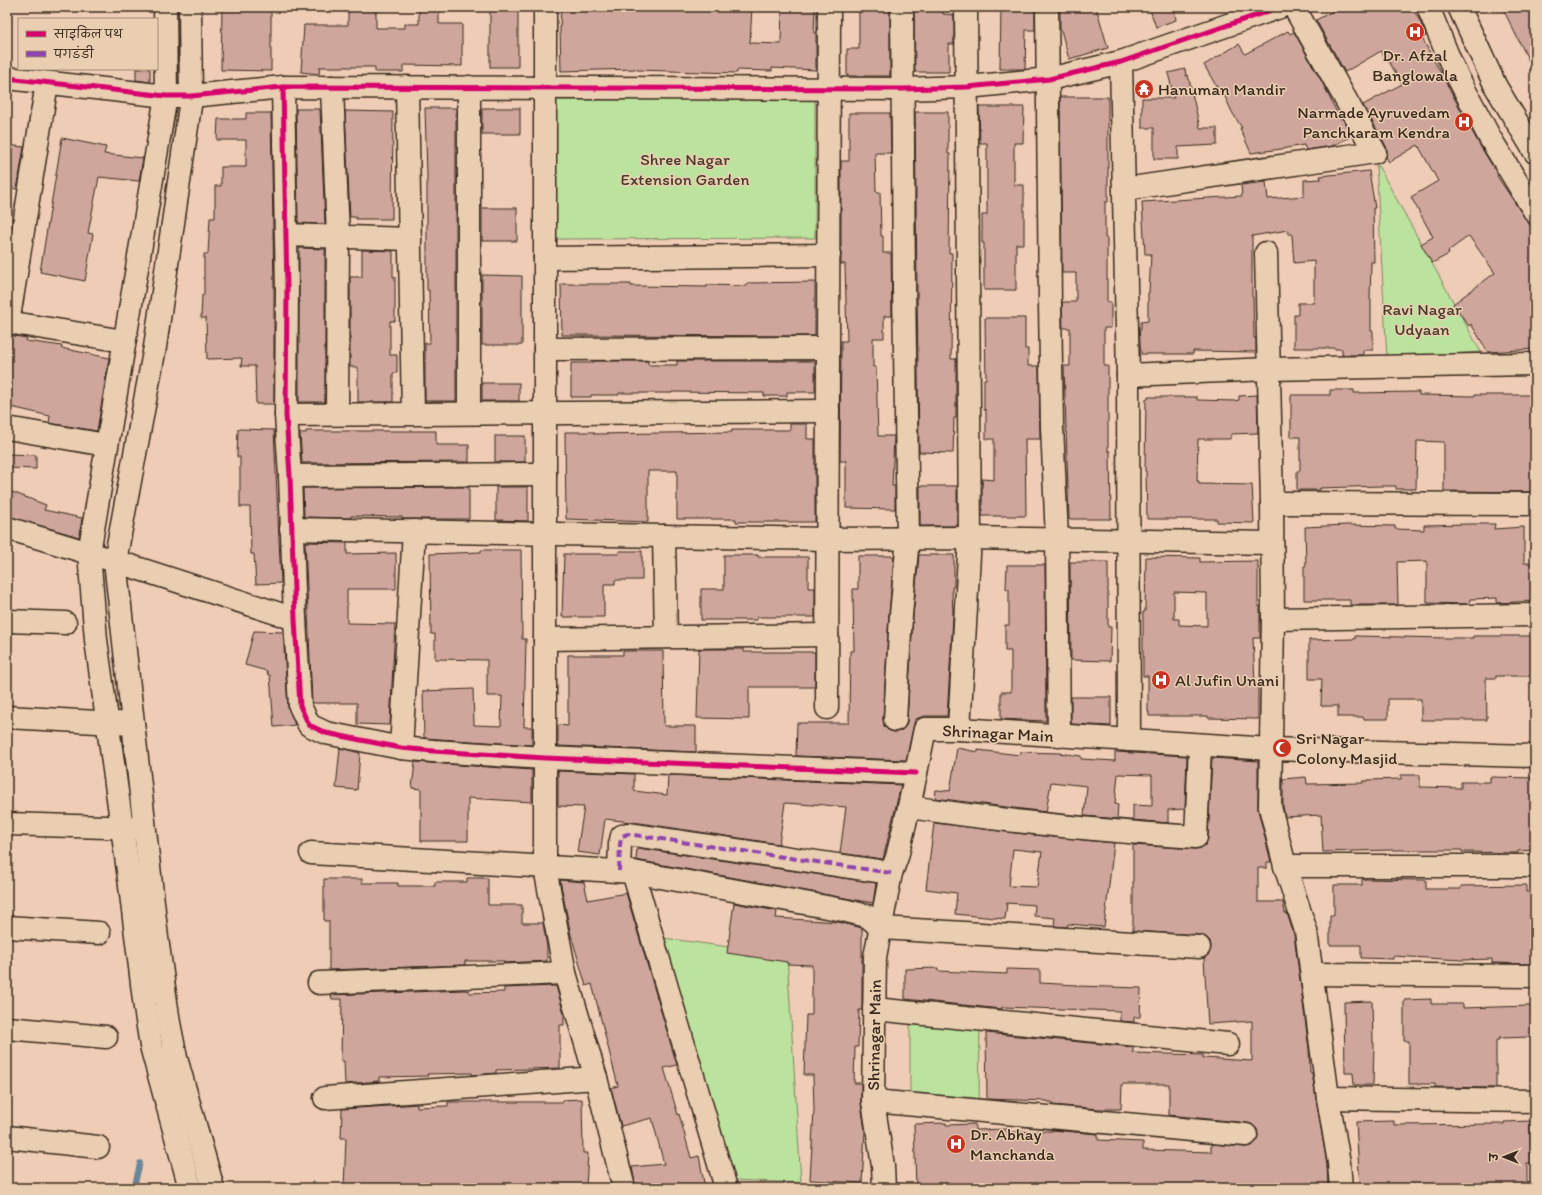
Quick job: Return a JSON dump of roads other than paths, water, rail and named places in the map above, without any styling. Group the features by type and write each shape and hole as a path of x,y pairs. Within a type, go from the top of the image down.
{"street":[{"path":"165,7 166,96 88,553 96,640 151,1046 190,1188"},
{"path":"190,7 191,96 155,347 114,561 157,938 169,1023 176,1058 213,1188"},
{"path":"546,7 545,868 565,973 596,1078 624,1188"},
{"path":"827,708 830,88 829,7"},
{"path":"895,720 901,615 908,538 904,296 902,7"},
{"path":"959,729 970,538 966,7"},
{"path":"1047,7 1052,411 1057,539 1060,736"},
{"path":"7,78 166,96 191,96 283,87 967,87 1049,79 1121,62 1280,7"},
{"path":"1125,189 1375,152 1294,7"},
{"path":"1428,7 1453,68 1490,138 1535,211"},
{"path":"1459,7 1496,87 1535,152"},
{"path":"1121,62 1128,375 1129,740"},
{"path":"47,83 16,209 8,322 155,347"},
{"path":"283,87 286,235 286,415 300,706 309,725 326,733 401,748 545,758 916,773"},
{"path":"332,87 338,237 337,414"},
{"path":"407,87 413,414"},
{"path":"469,87 469,413"},
{"path":"286,235 410,239"},
{"path":"1266,253 1272,503 1273,619 1270,807 1285,866 1306,931 1313,974 1328,1098 1342,1188"},
{"path":"545,258 829,255"},
{"path":"545,349 828,348"},
{"path":"1128,375 1269,369 1535,364"},
{"path":"286,415 828,411"},
{"path":"7,428 106,445"},
{"path":"290,476 545,474"},
{"path":"1272,503 1535,504"},
{"path":"7,528 295,619"},
{"path":"291,529 827,539 970,538 1272,543"},
{"path":"401,748 414,531"},
{"path":"664,536 666,637"},
{"path":"1273,619 1535,615"},
{"path":"7,621 65,623"},
{"path":"545,639 827,635"},
{"path":"7,717 108,724 133,724"},
{"name":"Shrinagar Main","path":"884,1188 883,1166 872,1101 875,957 882,928 891,873 897,857 909,807 925,729 959,729 1200,746 1535,756"},
{"path":"909,807 988,818 1102,830 1196,837 1200,746"},
{"path":"7,824 145,828"},
{"path":"726,1188 626,872 620,844 622,836 628,834 891,873"},
{"path":"311,853 626,872 843,910 867,916 882,928 1199,947"},
{"path":"1285,866 1535,866"},
{"path":"7,927 99,933"},
{"path":"319,983 565,973"},
{"path":"1313,974 1535,976"},
{"path":"874,1009 1228,1044"},
{"path":"7,1028 106,1037"},
{"path":"151,1046 173,1041"},
{"path":"325,1098 596,1078"},
{"path":"1328,1098 1535,1100"},
{"path":"872,1101 1246,1135"},
{"path":"7,1137 98,1146"}],"waterway":[{"path":"134,1188 140,1163"}],"place":[{"name":"Dr. Afzal Banglowala","path":"1415,32"},
{"name":"Hanuman Mandir","path":"1144,89"},
{"name":"Narmade Ayruvedam Panchkaram Kendra","path":"1464,122"},
{"name":"Al Jufin Unani","path":"1161,680"},
{"name":"Sri Nagar Colony Masjid","path":"1282,748"},
{"name":"Dr. Abhay Manchanda","path":"956,1144"}],"park label":[{"name":"Shree Nagar Extension Garden","path":"685,169"},
{"name":"Ravi Nagar Udyaan","path":"1422,319"}]}
